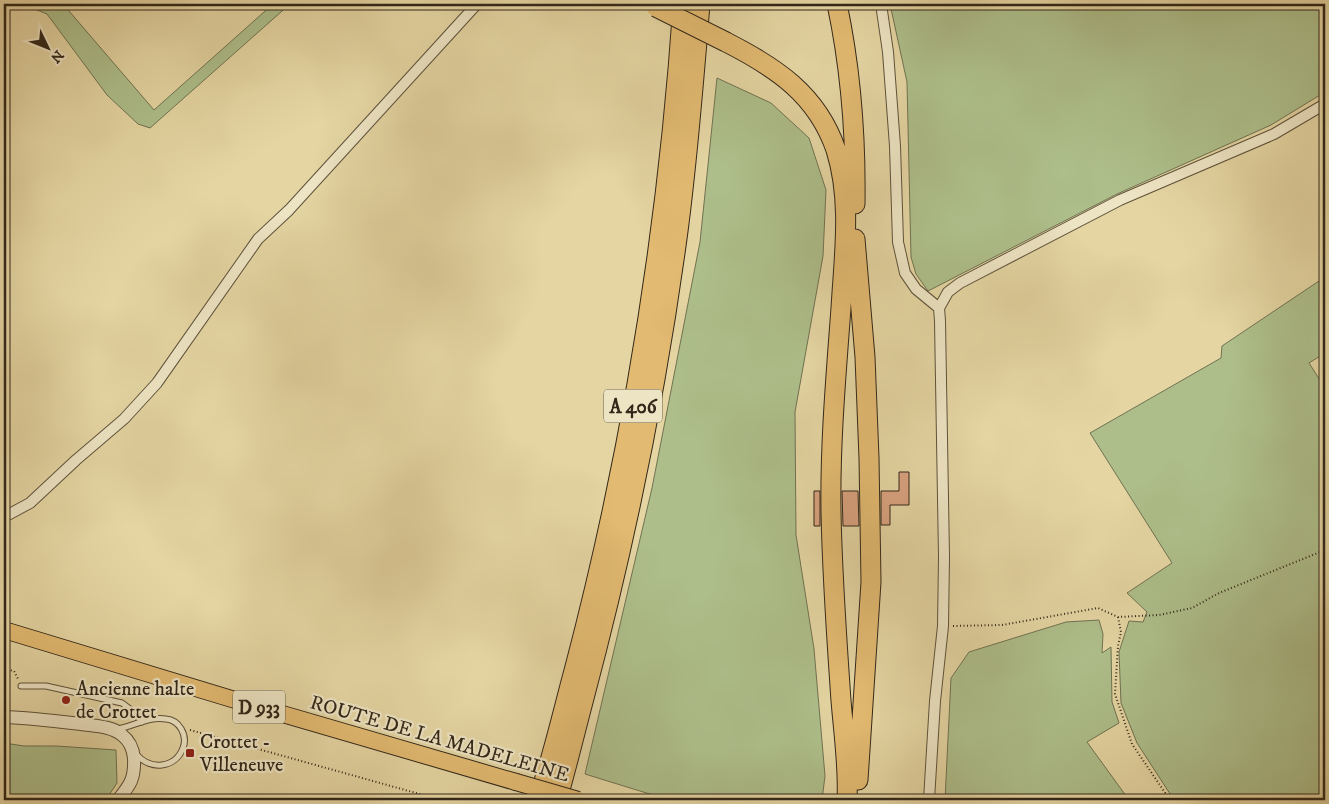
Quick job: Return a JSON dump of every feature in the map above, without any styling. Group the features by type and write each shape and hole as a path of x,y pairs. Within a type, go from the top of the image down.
{"highway":[{"name":"A 406","path":"538,800 586,626 636,391 663,209 683,4"},
{"name":"A 406","path":"557,800 626,532 650,406 679,222 700,4"},
{"path":"837,4 853,111 856,189 855,245 865,357 869,458 871,582 858,774 858,800"},
{"path":"654,5 757,58 777,72 816,110 827,129 835,150 843,186 845,236 831,448 831,512 847,800"}],"main road":[{"name":"ROUTE DE LA MADELEINE","path":"4,630 255,706 578,800"}],"street":[{"path":"4,517 30,503 124,419 157,384 258,239 289,210 477,4"},
{"path":"881,4 888,52 895,146 898,242 905,273 916,289 939,308"},
{"path":"929,800 935,701 943,626 944,548 939,308 948,292 960,283 1120,200 1274,134 1325,104"},
{"path":"4,717 43,719 112,729 121,734 133,750 135,770 132,781 118,800"}],"lane":[{"path":"21,686 46,686 122,703 134,712 142,722"},
{"path":"112,729 127,727 154,718 172,720 181,727 184,747 178,756 168,764 155,766 142,760 133,750"}],"path":[{"path":"943,626 1002,625 1098,608 1118,617 1159,615 1192,608 1219,593 1325,550"},
{"path":"1118,617 1121,632 1114,694 1132,744 1170,800"},
{"path":"4,669 14,670 21,686"},
{"path":"181,727 442,800"}],"green space":[{"path":"22,4 63,4 154,110 273,4 290,4 150,128 138,124 107,95 47,14"},
{"path":"890,4 1325,4 1325,92 1271,125 1117,194 928,291 916,274 911,257 907,82"},
{"path":"717,78 771,103 809,138 826,190 823,256 795,412 796,535 814,649 825,776 822,800 669,800 585,774 652,488 700,242"},
{"path":"1325,277 1325,353 1309,363 1325,388 1325,800 1174,800 1137,743 1121,703 1119,652 1129,621 1143,622 1147,612 1127,593 1172,563 1090,433 1221,358 1222,346"},
{"path":"1099,620 1103,634 1102,653 1111,647 1112,702 1119,723 1087,742 1129,800 945,800 951,678 969,652 1066,622"},
{"path":"4,743 24,746 116,750 117,783 107,798 103,800 4,800"}],"building":[{"path":"899,472 909,472 909,505 890,505 890,525 881,525 881,491 899,491"},
{"path":"814,491 820,491 820,526 814,526"},
{"path":"842,491 858,491 859,526 843,526"}],"place":[{"name":"Ancienne halte de Crottet","path":"66,700"},
{"name":"Crottet - Villeneuve","path":"190,753"}]}
